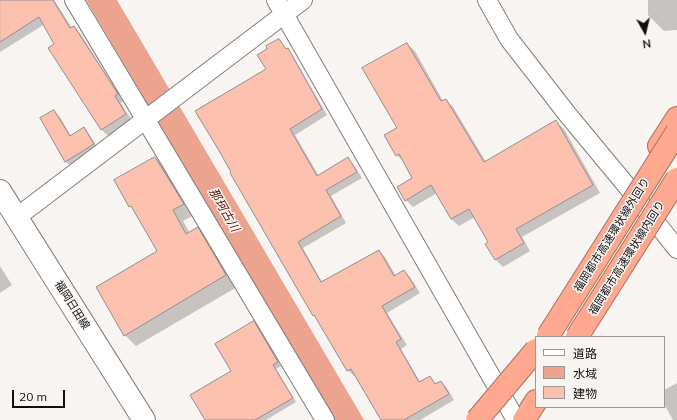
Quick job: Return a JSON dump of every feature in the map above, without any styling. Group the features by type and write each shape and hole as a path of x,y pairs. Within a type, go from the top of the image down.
{"highway":[{"path":"544,336 568,290 677,118"},
{"name":"福岡都市高速環状線外回り","path":"545,336 677,132"},
{"name":"福岡都市高速環状線内回り","path":"578,336 677,179"},
{"path":"585,336 677,191"},
{"name":"福岡都市高速環状線外回り","path":"477,420 535,349"},
{"path":"489,420 535,350"},
{"path":"494,420 535,357"},
{"path":"524,420 535,403"},
{"path":"536,420 542,408"}],"main road":[{"name":"福岡日田線","path":"0,191 144,420"}],"street":[{"path":"74,0 325,420"},
{"path":"17,217 175,97 280,7 302,0"},
{"path":"487,0 510,39 568,115 632,191 656,224 677,249"},
{"path":"280,7 516,420"}],"water":[{"name":"那珂古川","path":"86,0 117,0 364,420 333,420"}],"building":[{"path":"0,0 53,0 70,28 74,26 118,94 115,96 126,114 101,130 48,48 54,44 39,17 0,42"},
{"path":"279,39 286,49 288,48 322,109 290,129 317,176 348,157 357,172 326,190 341,216 298,242 321,282 379,250 394,276 404,270 415,287 382,306 401,339 396,342 419,382 430,376 435,384 441,381 449,394 404,420 381,420 351,369 347,371 314,315 313,316 195,111 266,69 257,55 267,49 266,46"},
{"path":"407,43 441,101 446,99 484,162 556,120 593,185 516,229 524,243 495,260 485,244 488,242 469,209 451,219 431,185 405,201 397,187 412,178 399,154 396,156 384,135 397,128 362,68"},
{"path":"54,110 70,136 84,127 94,144 65,162 40,118"},
{"path":"155,157 184,204 173,210 186,234 198,227 226,275 124,336 96,287 157,251 114,180"},
{"path":"254,321 278,362 273,365 293,398 255,420 205,420 190,395 231,371 215,344"}]}
